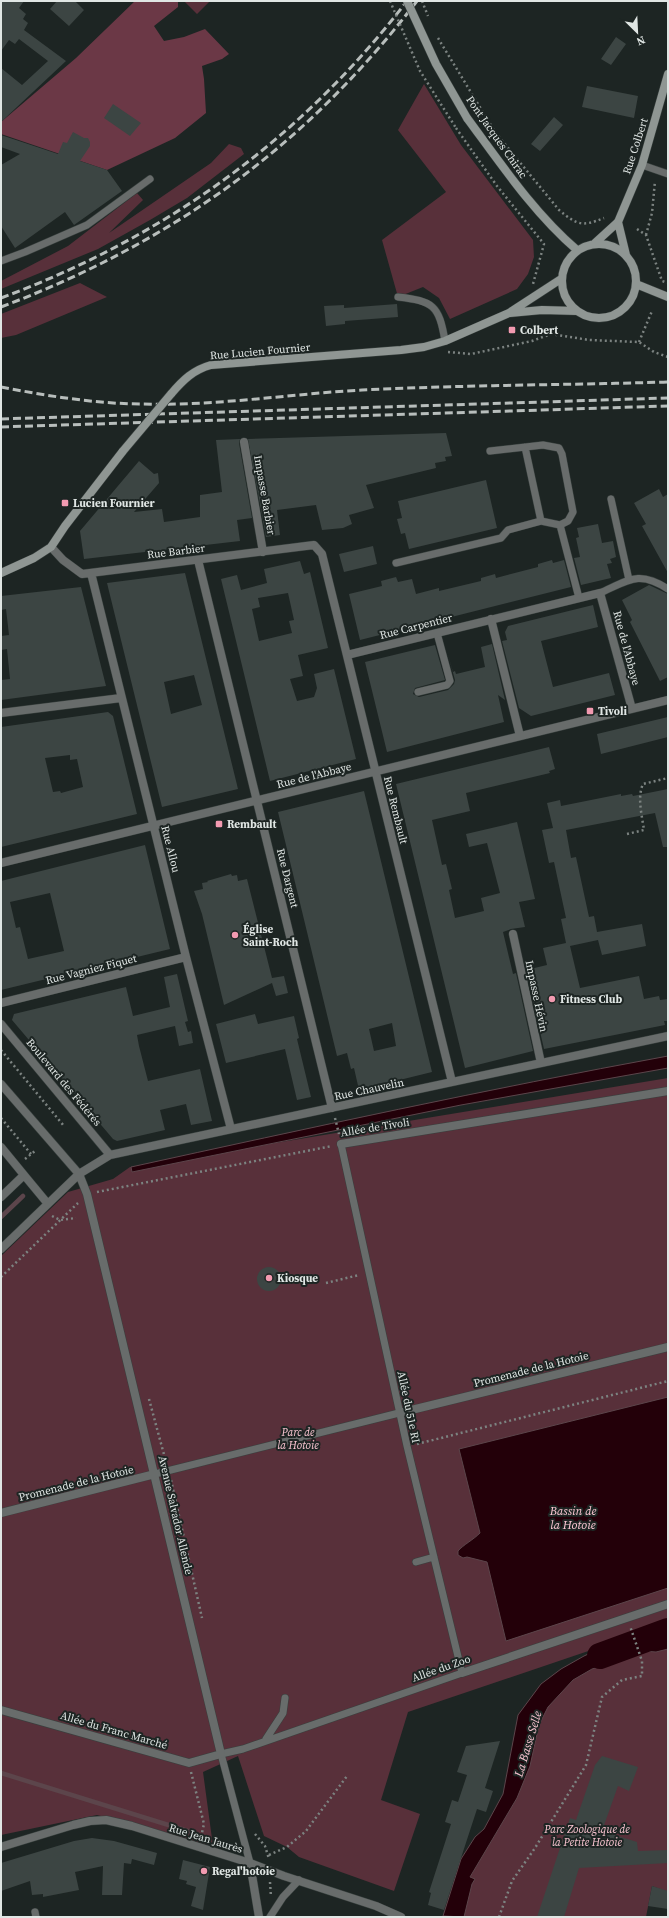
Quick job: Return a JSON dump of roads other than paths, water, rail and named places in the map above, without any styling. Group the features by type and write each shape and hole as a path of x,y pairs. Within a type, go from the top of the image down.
{"main road":[{"name":"Pont Jacques Chirac","path":"407,1 436,64 468,118 502,166 557,233 577,250"},
{"name":"Rue Colbert","path":"595,243 618,222 642,165 668,74"},
{"path":"618,222 626,255"},
{"path":"595,243 612,246 626,255 632,263 635,272 636,284 632,298 617,313 598,319 586,317 576,311 568,302 563,291 561,279 563,268 568,259 577,250 595,243"},
{"name":"Rue Lucien Fournier","path":"1,573 34,558 51,547 73,515 123,451 171,394 193,372 211,365 401,350 445,341 510,313 561,279"},
{"path":"636,284 668,297"},
{"name":"Rue Lucien Fournier","path":"510,313 542,310 576,311"}],"street":[{"name":"Impasse Barbier","path":"244,442 263,552"},
{"name":"Rue Barbier","path":"51,547 63,560 82,574 314,546"},
{"name":"Rue Rembault","path":"314,546 322,554 452,1082"},
{"name":"Rue Dargent","path":"198,560 258,800 332,1108"},
{"name":"Rue Allou","path":"91,573 186,957 231,1129"},
{"name":"Rue Carpentier","path":"347,655 600,593"},
{"name":"Rue de l'Abbaye","path":"600,593 632,709"},
{"path":"491,620 520,736"},
{"path":"1,713 121,698"},
{"name":"Rue de l'Abbaye","path":"1,864 668,700"},
{"name":"Impasse Hévin","path":"513,934 541,1063"},
{"name":"Rue Vagniez Fiquet","path":"1,1003 186,957"},
{"name":"Boulevard des Fédérés","path":"1,1024 110,1155"},
{"name":"Rue Chauvelin","path":"1,1249 79,1174 110,1155 668,1036"},
{"path":"1,1084 79,1174"},
{"name":"Allée de Tivoli","path":"341,1144 668,1091"},
{"path":"1,1147 48,1204"},
{"name":"Avenue Salvador Allende","path":"79,1174 87,1194 221,1754"},
{"path":"1,1197 24,1175"},
{"name":"Promenade de la Hotoie","path":"399,1413 668,1347"},
{"name":"Promenade de la Hotoie","path":"1,1513 155,1474"},
{"name":"Allée du Zoo","path":"462,1673 668,1604"},
{"name":"Allée du Franc Marché","path":"1,1710 189,1763 221,1754"},
{"name":"Rue Jean Jaurès","path":"1,1847 73,1825 90,1821 106,1820 132,1826 198,1848 250,1863 376,1906 401,1917"},
{"path":"250,1863 259,1917"}],"lane":[{"path":"642,165 668,174"},
{"path":"1,261 87,225 150,178"},
{"path":"398,297 420,300 434,307 442,324 445,341"},
{"path":"396,564 501,538 508,530 541,521 560,525 568,521 573,512 562,454 559,448 543,445 490,451"},
{"path":"525,447 541,521"},
{"path":"611,498 629,580"},
{"path":"560,525 579,598"},
{"path":"600,593 629,580 644,577 668,589"},
{"path":"418,692 446,685 450,681 437,633"},
{"name":"Allée du 51e RI","path":"341,1144 399,1413 462,1673"},
{"path":"155,1474 399,1413"},
{"path":"416,1562 434,1557"},
{"name":"Allée du Zoo","path":"221,1754 243,1749 266,1739 462,1673"},
{"path":"266,1739 283,1712 285,1698"},
{"name":"Avenue Salvador Allende","path":"221,1754 250,1863"},
{"path":"270,1917 283,1897 299,1880"}],"water":[{"path":"668,1056 668,1068 461,1105 132,1172 131,1167 265,1138 466,1095"},
{"name":"Bassin de la Hotoie","path":"668,1397 668,1588 506,1641 487,1562 467,1557 463,1558 458,1555 458,1551 460,1549 480,1533 459,1449"},
{"path":"668,1622 668,1649 656,1652 643,1651 638,1633"},
{"path":"629,1635 637,1655 592,1669 573,1680 548,1707 539,1725 530,1766 517,1798 470,1877 475,1879 472,1884 464,1917 443,1916 461,1859 475,1837 484,1829 503,1794 518,1715 541,1684 561,1669 584,1656"}],"waterway":[{"path":"1,1217 23,1196"},
{"name":"La Basse Selle","path":"600,1656 668,1631"},
{"path":"1,1773 191,1832"}],"railway":[{"path":"1,298 61,273 119,245 173,214 225,179 275,140 321,97 366,51 407,1"},
{"path":"1,307 64,281 123,252 179,220 232,184 282,145 329,101 374,53 417,1"},
{"path":"1,387 90,401 126,404 171,404 226,402 362,390 668,382"},
{"path":"1,419 668,398"},
{"path":"1,427 668,406"}],"place":[{"name":"Colbert","path":"512,330"},
{"name":"Lucien Fournier","path":"65,503"},
{"name":"Tivoli","path":"590,711"},
{"name":"Rembault","path":"219,824"},
{"name":"Église Saint-Roch","path":"235,935"},
{"name":"Fitness Club","path":"552,999"},
{"name":"Kiosque","path":"269,1278"},
{"name":"Regal'hotoie","path":"204,1871"}],"park label":[{"name":"Parc de la Hotoie","path":"298,1438"},
{"name":"Parc Zoologique de la Petite Hotoie","path":"587,1835"}]}
